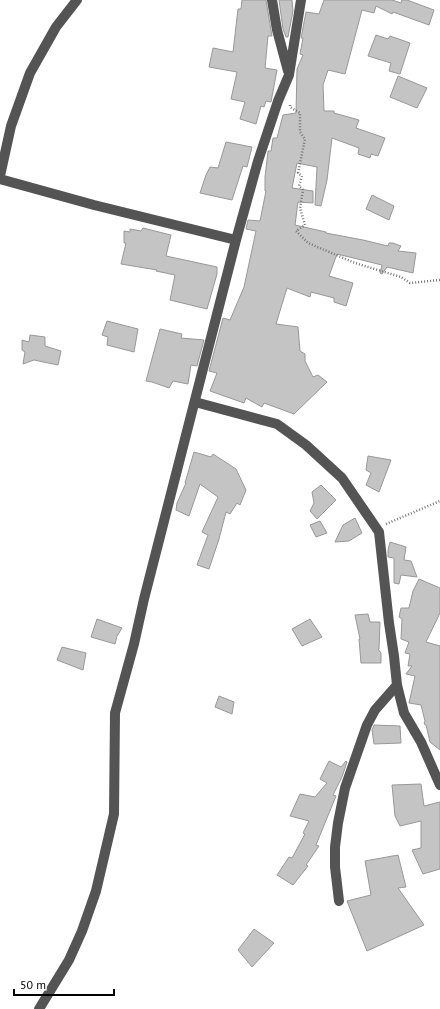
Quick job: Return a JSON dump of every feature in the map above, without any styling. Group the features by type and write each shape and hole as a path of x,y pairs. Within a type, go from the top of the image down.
{"street":[{"path":"0,176 11,126 30,73 56,27 77,0"},
{"path":"272,0 277,30 289,75"},
{"path":"39,1009 72,953 82,931 96,891 114,814 115,713 134,644 144,599 236,240 258,161 278,101 289,75 301,0"},
{"path":"0,179 94,205 236,240"},
{"path":"195,402 277,424 306,445 342,478 379,532 394,656 396,685 404,713 421,742 440,785"},
{"path":"339,901 335,867 335,847 345,788 367,725 375,710 396,685"}],"path":[{"path":"300,114 300,132 305,139 298,173 302,176 299,186 303,190 300,208 305,225 296,231 308,243 355,263 401,277 410,283 440,280"},
{"path":"376,528 440,501"}],"building":[{"path":"242,0 266,0 272,36 268,36 265,68 277,70 271,102 266,101 264,107 261,106 256,124 240,119 245,102 231,99 237,72 209,67 213,48 233,52 238,9 241,9"},
{"path":"279,0 292,0 293,11 288,37 286,37 283,29"},
{"path":"324,0 392,0 401,3 402,0 407,0 434,10 429,25 393,12 392,14 376,6 374,13 362,10 345,74 328,70 323,85 324,111 334,111 334,113 359,120 356,128 385,138 378,156 371,154 370,158 358,154 359,148 332,138 327,180 321,206 315,205 317,167 297,163 292,188 313,191 313,203 298,202 295,225 388,246 389,243 393,243 401,246 398,251 416,253 413,273 387,267 382,274 380,273 382,265 337,254 329,276 353,283 346,306 334,302 334,298 311,292 310,297 287,288 276,324 298,327 300,351 305,354 305,361 313,377 318,375 327,382 294,414 264,403 262,407 246,398 244,403 210,391 217,373 209,371 223,318 230,320 244,287 256,231 246,229 248,220 260,221 266,191 265,177 268,151 271,151 273,138 277,138 283,115 296,113 297,69 303,55 300,54 303,38 301,38 306,12 319,14"},
{"path":"376,35 388,39 390,36 410,43 400,74 389,71 391,63 368,56"},
{"path":"398,76 427,88 417,108 390,97"},
{"path":"226,142 252,147 247,167 243,166 232,200 200,193 210,167 218,168"},
{"path":"372,195 394,206 389,220 366,209"},
{"path":"143,228 171,235 166,256 217,267 217,274 207,309 170,300 175,275 156,271 157,270 121,264 126,243 124,243 124,231 130,232 130,229 141,231"},
{"path":"107,321 138,329 134,352 107,345 108,337 102,335"},
{"path":"160,329 182,334 181,338 204,340 197,366 191,365 188,384 173,381 169,388 146,381"},
{"path":"30,335 45,337 45,346 61,351 58,365 34,360 23,364 25,352 22,350 22,340 29,342"},
{"path":"194,452 211,457 213,454 236,469 246,490 240,505 237,503 230,514 226,512 209,569 197,565 208,535 202,532 218,497 200,484 189,516 176,510 177,503 186,483"},
{"path":"368,456 391,460 379,492 366,485 371,473 366,470"},
{"path":"321,485 336,500 317,519 310,511 314,503 312,492"},
{"path":"355,518 362,533 349,541 335,542 343,525"},
{"path":"320,521 327,533 316,537 310,525"},
{"path":"390,542 406,547 404,560 411,561 417,577 401,575 399,584 394,583 394,558 388,557"},
{"path":"419,579 440,588 440,613 426,642 440,646 440,750 430,742 426,725 424,724 425,721 421,705 409,703 415,676 406,674 412,666 408,666 410,654 405,653 409,642 401,639 402,619 399,617 401,608 409,608 413,591"},
{"path":"368,614 370,622 380,622 378,649 381,653 381,663 361,663 360,639 355,615"},
{"path":"97,619 122,628 117,636 115,644 91,637"},
{"path":"310,619 322,637 302,646 292,629"},
{"path":"62,647 86,653 83,670 57,660"},
{"path":"219,696 234,702 232,714 215,707"},
{"path":"374,725 400,726 401,743 374,744 372,730"},
{"path":"329,761 341,767 346,761 347,762 342,777 333,795 336,796 316,845 319,846 306,865 308,866 293,885 277,875 289,857 292,858 305,834 303,833 309,821 290,816 300,794 315,797 327,783 320,779"},
{"path":"421,784 424,806 440,802 440,869 423,874 412,850 421,848 421,821 400,826 395,816 392,785"},
{"path":"398,855 406,887 398,888 424,925 367,951 347,901 371,895 365,861"},
{"path":"254,929 274,943 252,967 238,950"}]}
